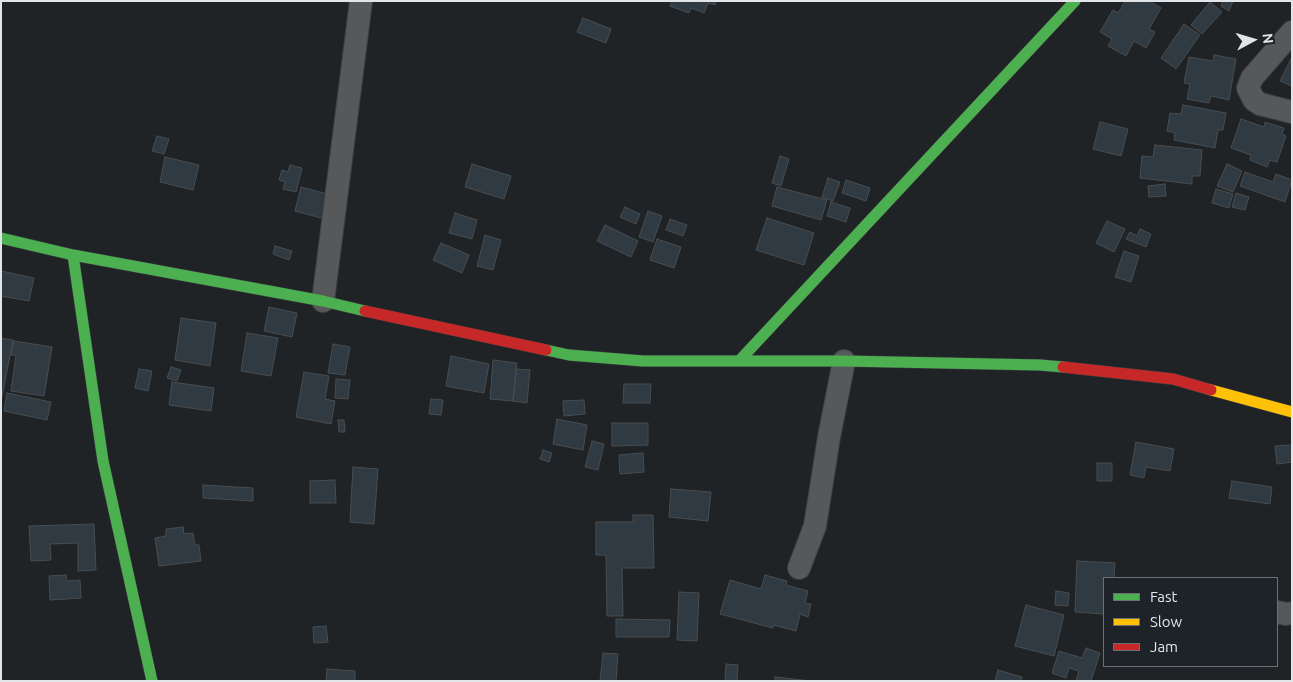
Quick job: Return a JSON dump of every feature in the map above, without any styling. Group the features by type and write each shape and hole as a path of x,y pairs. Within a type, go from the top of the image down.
{"street":[{"path":"323,301 360,1"},
{"path":"739,361 1075,1"},
{"path":"1292,32 1252,78 1248,88 1254,100 1260,104 1292,112"},
{"path":"1,238 73,255 323,301 569,355 643,361 844,361 1040,364 1173,379 1292,412"},
{"path":"73,255 102,461 152,681"},
{"path":"799,568 815,526 829,436 844,361"},
{"path":"1278,612 1292,613"}],"building":[{"path":"672,1 716,1 715,5 708,3 704,13 691,8 689,13 670,6"},
{"path":"1125,1 1149,1 1161,8 1149,29 1155,32 1146,48 1134,41 1126,56 1108,46 1112,39 1100,32 1113,10 1118,13"},
{"path":"1223,1 1233,1 1229,11 1221,6"},
{"path":"1210,2 1222,12 1202,34 1191,25"},
{"path":"583,18 611,29 606,43 577,32"},
{"path":"1184,24 1200,35 1176,69 1161,58"},
{"path":"1214,55 1236,59 1229,100 1211,96 1209,103 1187,99 1190,84 1184,83 1189,57 1213,61"},
{"path":"1292,57 1292,86 1280,81"},
{"path":"1183,105 1226,113 1223,130 1218,130 1215,148 1174,140 1175,133 1167,131 1170,113 1181,114"},
{"path":"1241,119 1264,127 1265,122 1284,128 1282,134 1286,136 1277,162 1270,160 1267,167 1250,160 1251,155 1231,148"},
{"path":"1100,122 1128,129 1121,156 1093,149"},
{"path":"157,136 169,139 164,154 152,151"},
{"path":"1155,145 1202,150 1200,176 1192,176 1192,184 1140,178 1142,156 1153,157"},
{"path":"780,156 789,159 781,186 772,183"},
{"path":"165,157 199,165 193,190 160,182"},
{"path":"472,164 511,176 504,199 465,187"},
{"path":"1227,164 1242,171 1233,192 1217,186"},
{"path":"290,165 302,168 296,192 283,189 285,182 279,180 282,170 288,172"},
{"path":"1245,172 1273,182 1276,174 1292,180 1285,202 1240,186"},
{"path":"828,178 840,182 833,201 822,197"},
{"path":"846,180 870,188 866,201 842,193"},
{"path":"1165,184 1166,196 1149,197 1148,186"},
{"path":"301,187 331,195 325,219 295,211"},
{"path":"777,187 827,200 821,220 772,206"},
{"path":"1216,189 1233,194 1229,208 1212,203"},
{"path":"1236,193 1249,197 1245,210 1232,207"},
{"path":"831,202 850,208 846,222 827,216"},
{"path":"625,207 640,214 636,224 620,217"},
{"path":"648,211 662,216 653,242 639,237"},
{"path":"455,213 477,220 472,239 449,233"},
{"path":"767,218 814,233 804,265 756,250"},
{"path":"670,219 687,225 683,236 666,230"},
{"path":"1107,221 1125,229 1114,252 1096,243"},
{"path":"605,225 638,241 631,257 597,241"},
{"path":"1140,229 1151,234 1146,247 1126,239 1130,232 1137,236"},
{"path":"485,235 501,240 493,270 477,266"},
{"path":"657,239 681,247 674,268 650,260"},
{"path":"441,243 469,255 462,273 433,260"},
{"path":"275,246 292,251 289,260 273,254"},
{"path":"1124,251 1139,256 1131,282 1115,277"},
{"path":"1,271 34,278 29,301 1,296"},
{"path":"269,307 297,313 292,337 264,331"},
{"path":"181,318 216,323 210,366 175,360"},
{"path":"247,333 278,338 271,376 241,371"},
{"path":"1,338 13,340 1,402"},
{"path":"14,341 52,347 44,396 11,391 16,355 11,355"},
{"path":"333,344 350,347 345,375 328,373"},
{"path":"451,356 489,364 484,393 446,386"},
{"path":"493,360 517,363 513,401 490,399"},
{"path":"171,367 181,370 177,381 167,378"},
{"path":"139,369 152,371 148,391 135,388"},
{"path":"516,369 530,370 527,403 513,401"},
{"path":"304,372 329,376 325,399 335,401 331,424 296,417"},
{"path":"336,379 350,380 348,399 335,398"},
{"path":"172,382 214,388 211,411 169,405"},
{"path":"624,384 651,384 650,403 623,403"},
{"path":"7,393 51,402 47,420 4,411"},
{"path":"431,399 443,400 441,415 429,414"},
{"path":"584,400 585,414 564,416 563,401"},
{"path":"557,419 587,425 583,450 553,444"},
{"path":"338,420 344,420 345,432 339,432"},
{"path":"612,423 648,423 648,445 612,446"},
{"path":"592,441 604,444 598,470 585,467"},
{"path":"1136,442 1174,449 1170,471 1146,467 1144,478 1130,475"},
{"path":"1292,445 1292,462 1277,464 1275,446"},
{"path":"543,450 552,453 549,462 540,459"},
{"path":"643,453 644,472 620,474 619,455"},
{"path":"1097,463 1112,463 1112,481 1097,481"},
{"path":"353,467 378,469 374,524 350,522"},
{"path":"335,480 336,503 310,503 310,481"},
{"path":"1232,481 1272,487 1270,504 1229,498"},
{"path":"203,485 253,488 253,501 203,498"},
{"path":"671,489 711,492 708,521 669,517"},
{"path":"633,515 653,515 654,568 622,568 623,616 607,616 606,555 596,555 596,522 633,522"},
{"path":"94,524 96,570 78,571 78,543 50,544 51,560 31,561 29,526"},
{"path":"183,527 184,534 193,533 195,545 199,545 201,561 159,566 155,538 166,536 166,529"},
{"path":"1077,561 1115,563 1114,577 1103,577 1103,614 1075,612"},
{"path":"66,575 67,581 80,580 81,598 50,600 49,576"},
{"path":"765,575 787,581 786,585 808,591 805,603 811,604 808,617 800,614 796,631 773,625 773,628 720,614 730,580 761,589"},
{"path":"1056,591 1069,593 1068,606 1055,605"},
{"path":"679,592 699,593 697,641 677,640"},
{"path":"1026,605 1064,615 1054,656 1015,646"},
{"path":"616,619 670,620 669,637 616,637"},
{"path":"326,626 328,642 314,643 313,627"},
{"path":"1086,648 1100,653 1091,681 1076,681 1079,671 1069,668 1066,678 1052,673 1059,651 1082,658"},
{"path":"603,653 618,654 616,681 600,681"},
{"path":"726,664 738,665 737,681 725,681"},
{"path":"327,669 355,671 355,681 326,681"},
{"path":"998,670 1022,677 1021,681 995,681"},
{"path":"775,677 811,681 775,681"}],"traffic: fast":[{"path":"739,361 1075,1"},
{"path":"1,238 73,255 323,301 365,311"},
{"path":"73,255 103,461 152,681"},
{"path":"546,350 569,355 643,361 844,361 1063,367"}],"traffic: slow":[{"path":"1211,390 1292,412"}],"traffic: jam":[{"path":"365,311 546,350"},
{"path":"1063,367 1173,379 1211,390"}]}
